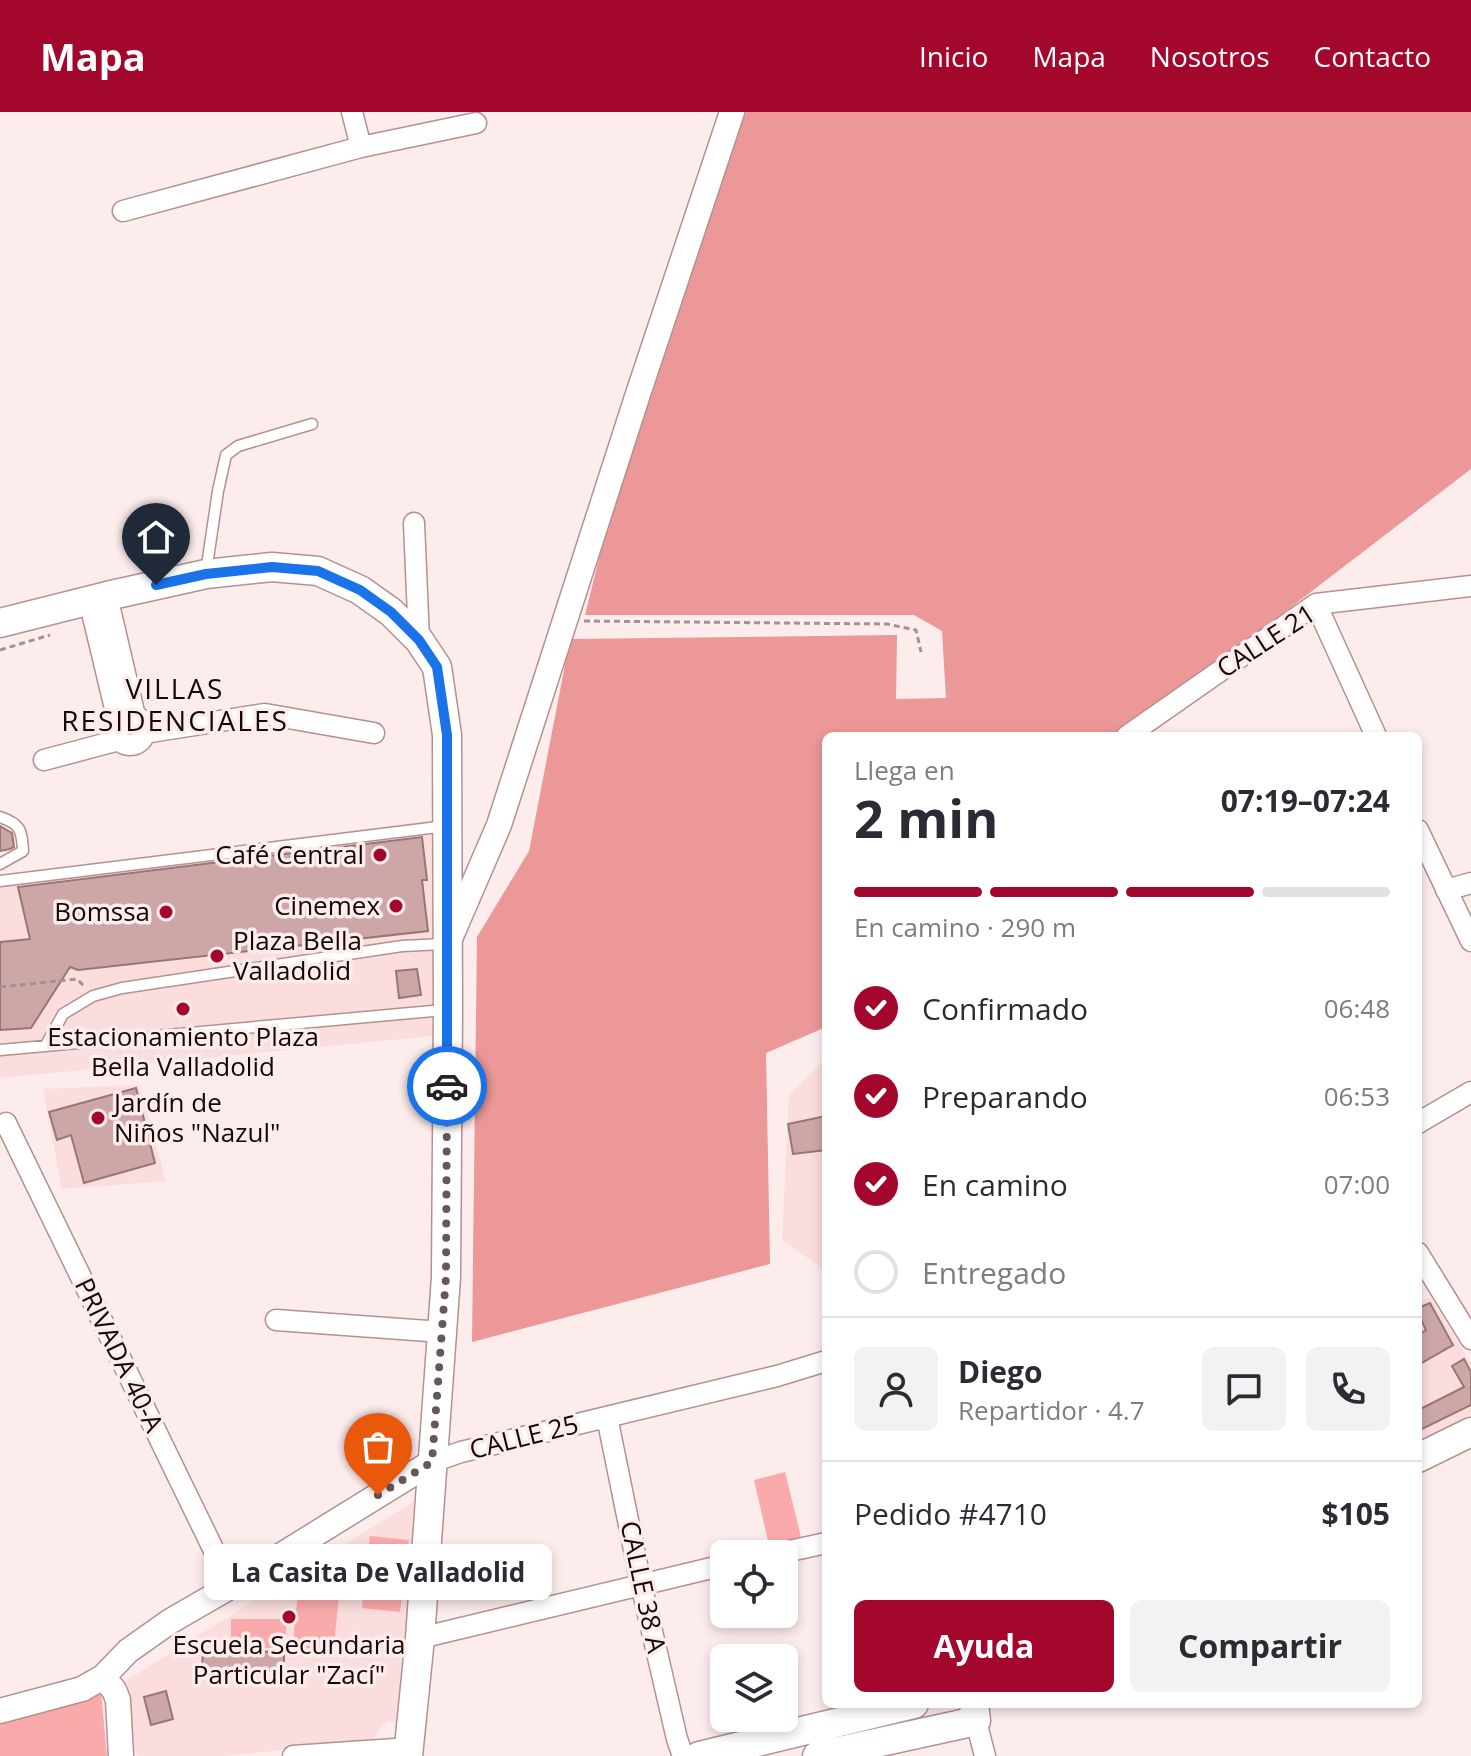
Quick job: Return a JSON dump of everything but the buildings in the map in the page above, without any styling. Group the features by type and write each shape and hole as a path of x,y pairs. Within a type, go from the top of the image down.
{"main road":[{"path":"0,623 206,574 272,567 318,571 360,590 391,612 419,640 437,667 447,735 446,1277 420,1638 408,1752"},
{"path":"1422,1456 1471,1432"},
{"path":"699,1756 897,1708"},
{"path":"817,1756 975,1712"}],"street":[{"path":"352,112 361,147"},
{"path":"448,943 499,825 732,112"},
{"path":"123,211 361,147 476,123"},
{"path":"414,523 419,640"},
{"name":"CALLE 21","path":"1133,732 1316,604 1471,586"},
{"path":"98,598 129,728"},
{"path":"1316,604 1374,732"},
{"path":"44,760 129,728 265,714 374,733"},
{"path":"1422,839 1471,941"},
{"path":"1446,890 1471,883"},
{"path":"1422,1121 1471,1092"},
{"name":"PRIVADA 40-A","path":"6,1123 233,1585"},
{"path":"1422,1259 1471,1339"},
{"path":"276,1320 442,1332"},
{"name":"CALLE 25","path":"0,1711 82,1689 103,1677 128,1651 169,1622 432,1462 461,1452 777,1376 822,1362"},
{"name":"CALLE 38 A","path":"607,1417 641,1584 683,1756"},
{"path":"798,1549 822,1544"},
{"path":"420,1638 710,1568"},
{"path":"103,1677 118,1700 121,1756"},
{"path":"975,1712 985,1756"},
{"path":"293,1756 408,1752"}],"lane":[{"path":"206,574 226,455 238,446 312,424"},
{"path":"0,817 13,821 22,833 23,851 0,864"},
{"path":"0,881 448,826"},
{"path":"46,1045 63,1014 93,996 122,988 402,946 448,943"},
{"path":"0,1050 448,1009"}],"path":[{"path":"564,621 887,624 916,630 921,652"},
{"path":"0,987 77,979"}],"shaded area":[{"path":"746,112 1471,112 1471,469 1128,732 822,732 822,1029 766,1053 770,1264 472,1342 477,937 529,851 570,639 897,635 896,699 946,698 942,631 914,615 585,615 622,466"},
{"name":"Plaza Bella Valladolid","path":"436,820 433,1036 0,1078 0,875"},
{"path":"822,1062 822,1268 782,1240 789,1095"},
{"name":"Jardín de Niños \"Nazul\"","path":"139,1085 166,1181 62,1189 43,1089"},
{"path":"1431,1297 1471,1364 1471,1420 1422,1443 1422,1301"},
{"path":"785,1472 801,1537 768,1540 754,1480"},
{"path":"421,1497 407,1723 387,1721 372,1741 223,1756 140,1756 130,1746 127,1680"},
{"path":"370,1536 409,1540 400,1612 362,1608"},
{"path":"300,1573 341,1577 333,1655 292,1651"},
{"path":"231,1619 286,1619 286,1648 231,1648"},
{"path":"101,1691 107,1756 0,1756 0,1722"}],"way so far":[{"path":"378,1495 432,1462 446,1277 447,1086"}],"place":[{"name":"Café Central","path":"380,855"},
{"name":"Cinemex","path":"396,906"},
{"name":"Bomssa","path":"166,912"},
{"name":"Plaza Bella Valladolid","path":"217,956"},
{"name":"Estacionamiento Plaza Bella Valladolid","path":"183,1009"},
{"name":"Jardín de Niños \"Nazul\"","path":"98,1118"},
{"name":"La Casita De Valladolid","path":"378,1495"},
{"name":"Escuela Secundaria Particular \"Zací\"","path":"289,1617"}],"district":[{"name":"VILLAS RESIDENCIALES","path":"175,705"}],"route":[{"path":"156,585 206,574 272,567 318,571 360,590 391,612 419,640 437,667 447,735 447,1086"}]}
